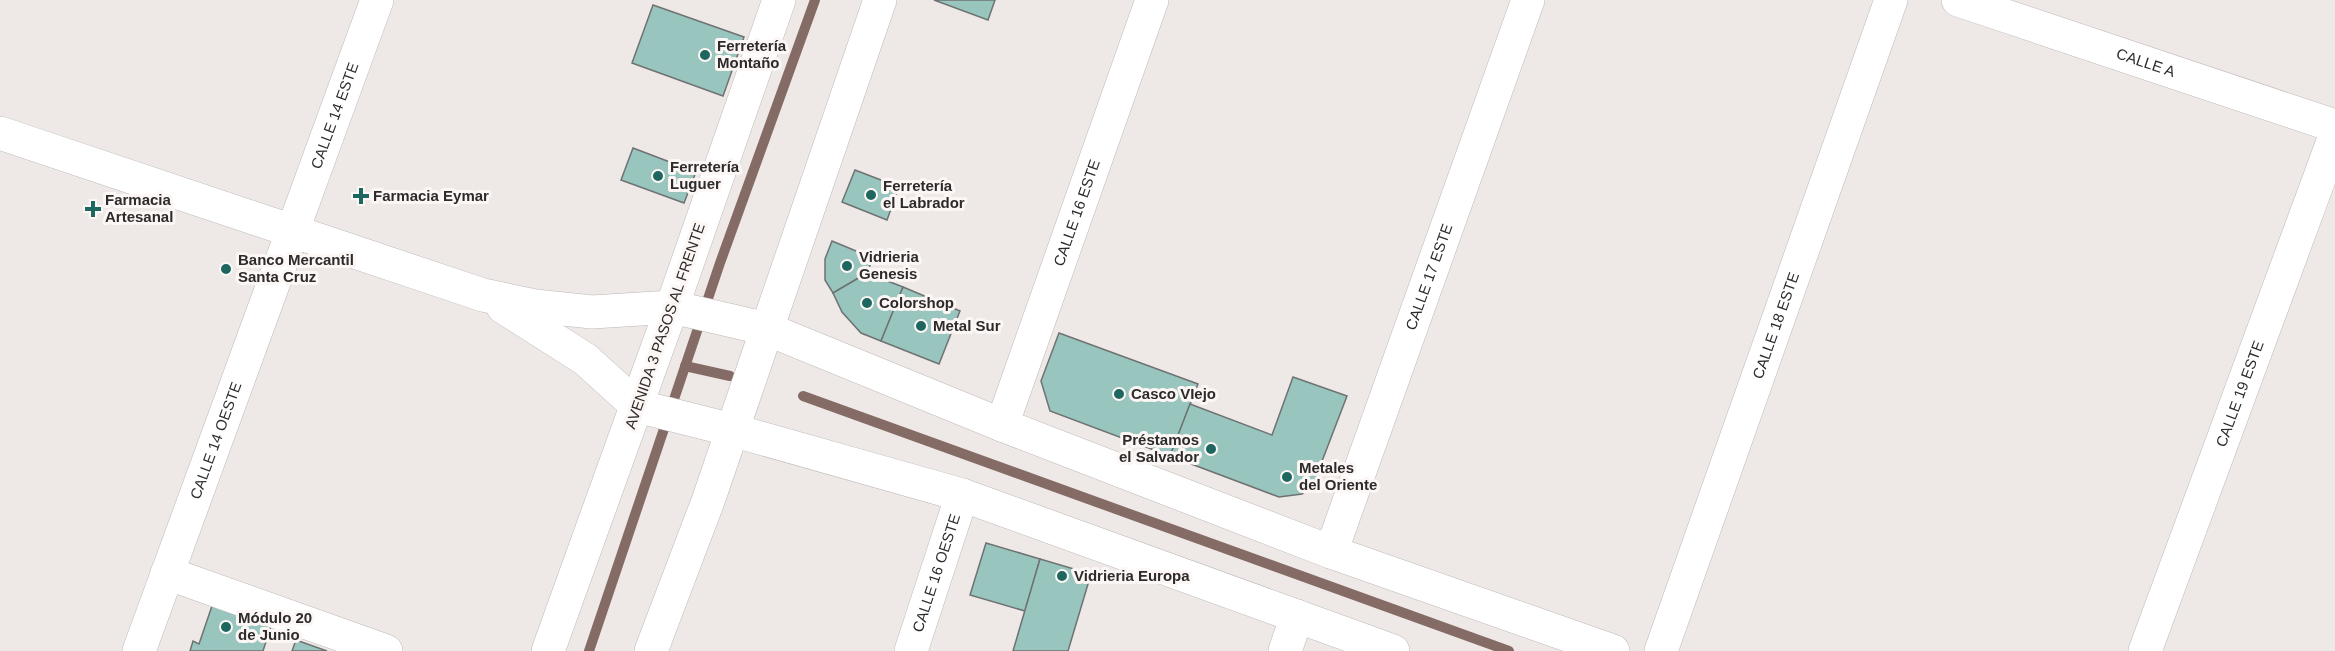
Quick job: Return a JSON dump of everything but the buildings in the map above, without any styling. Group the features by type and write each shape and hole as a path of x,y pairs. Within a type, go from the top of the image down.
{"street":[{"name":"CALLE 14 ESTE","path":"294,232 377,0"},
{"name":"AVENIDA 3 PASOS AL FRENTE","path":"548,651 643,408 779,0"},
{"path":"651,651 708,501 880,0"},
{"name":"CALLE 16 ESTE","path":"1002,425 1152,0"},
{"name":"CALLE 17 ESTE","path":"1331,552 1528,0"},
{"name":"CALLE 18 ESTE","path":"1661,651 1891,0"},
{"name":"CALLE A","path":"1958,0 2335,126"},
{"path":"0,133 483,295 535,306 591,312 676,308 767,329 1002,425 1331,552 1613,651"},
{"name":"CALLE 19 ESTE","path":"2145,651 2335,136"},
{"name":"CALLE 14 OESTE","path":"139,651 294,232"},
{"path":"483,295 585,359 643,408 732,430 962,495 1394,651"},
{"name":"CALLE 16 OESTE","path":"911,651 962,495"},
{"path":"167,573 386,651"},
{"path":"1285,651 1297,616"}],"waterway":[{"path":"589,651 720,263 815,0"},
{"path":"685,366 730,376"},
{"path":"803,396 1509,651"}],"place":[{"name":"Ferretería Montaño","path":"705,55"},
{"name":"Ferretería Luguer","path":"658,176"},
{"name":"Ferretería el Labrador","path":"871,195"},
{"name":"Farmacia Eymar","path":"361,196"},
{"name":"Farmacia Artesanal","path":"93,209"},
{"name":"Vidrieria Genesis","path":"847,266"},
{"name":"Banco Mercantil Santa Cruz","path":"226,269"},
{"name":"Colorshop","path":"867,303"},
{"name":"Metal Sur","path":"921,326"},
{"name":"Casco VIejo","path":"1119,394"},
{"name":"Préstamos el Salvador","path":"1211,449"},
{"name":"Metales del Oriente","path":"1287,477"},
{"name":"Vidrieria Europa","path":"1062,576"},
{"name":"Módulo 20 de Junio","path":"226,627"}]}
